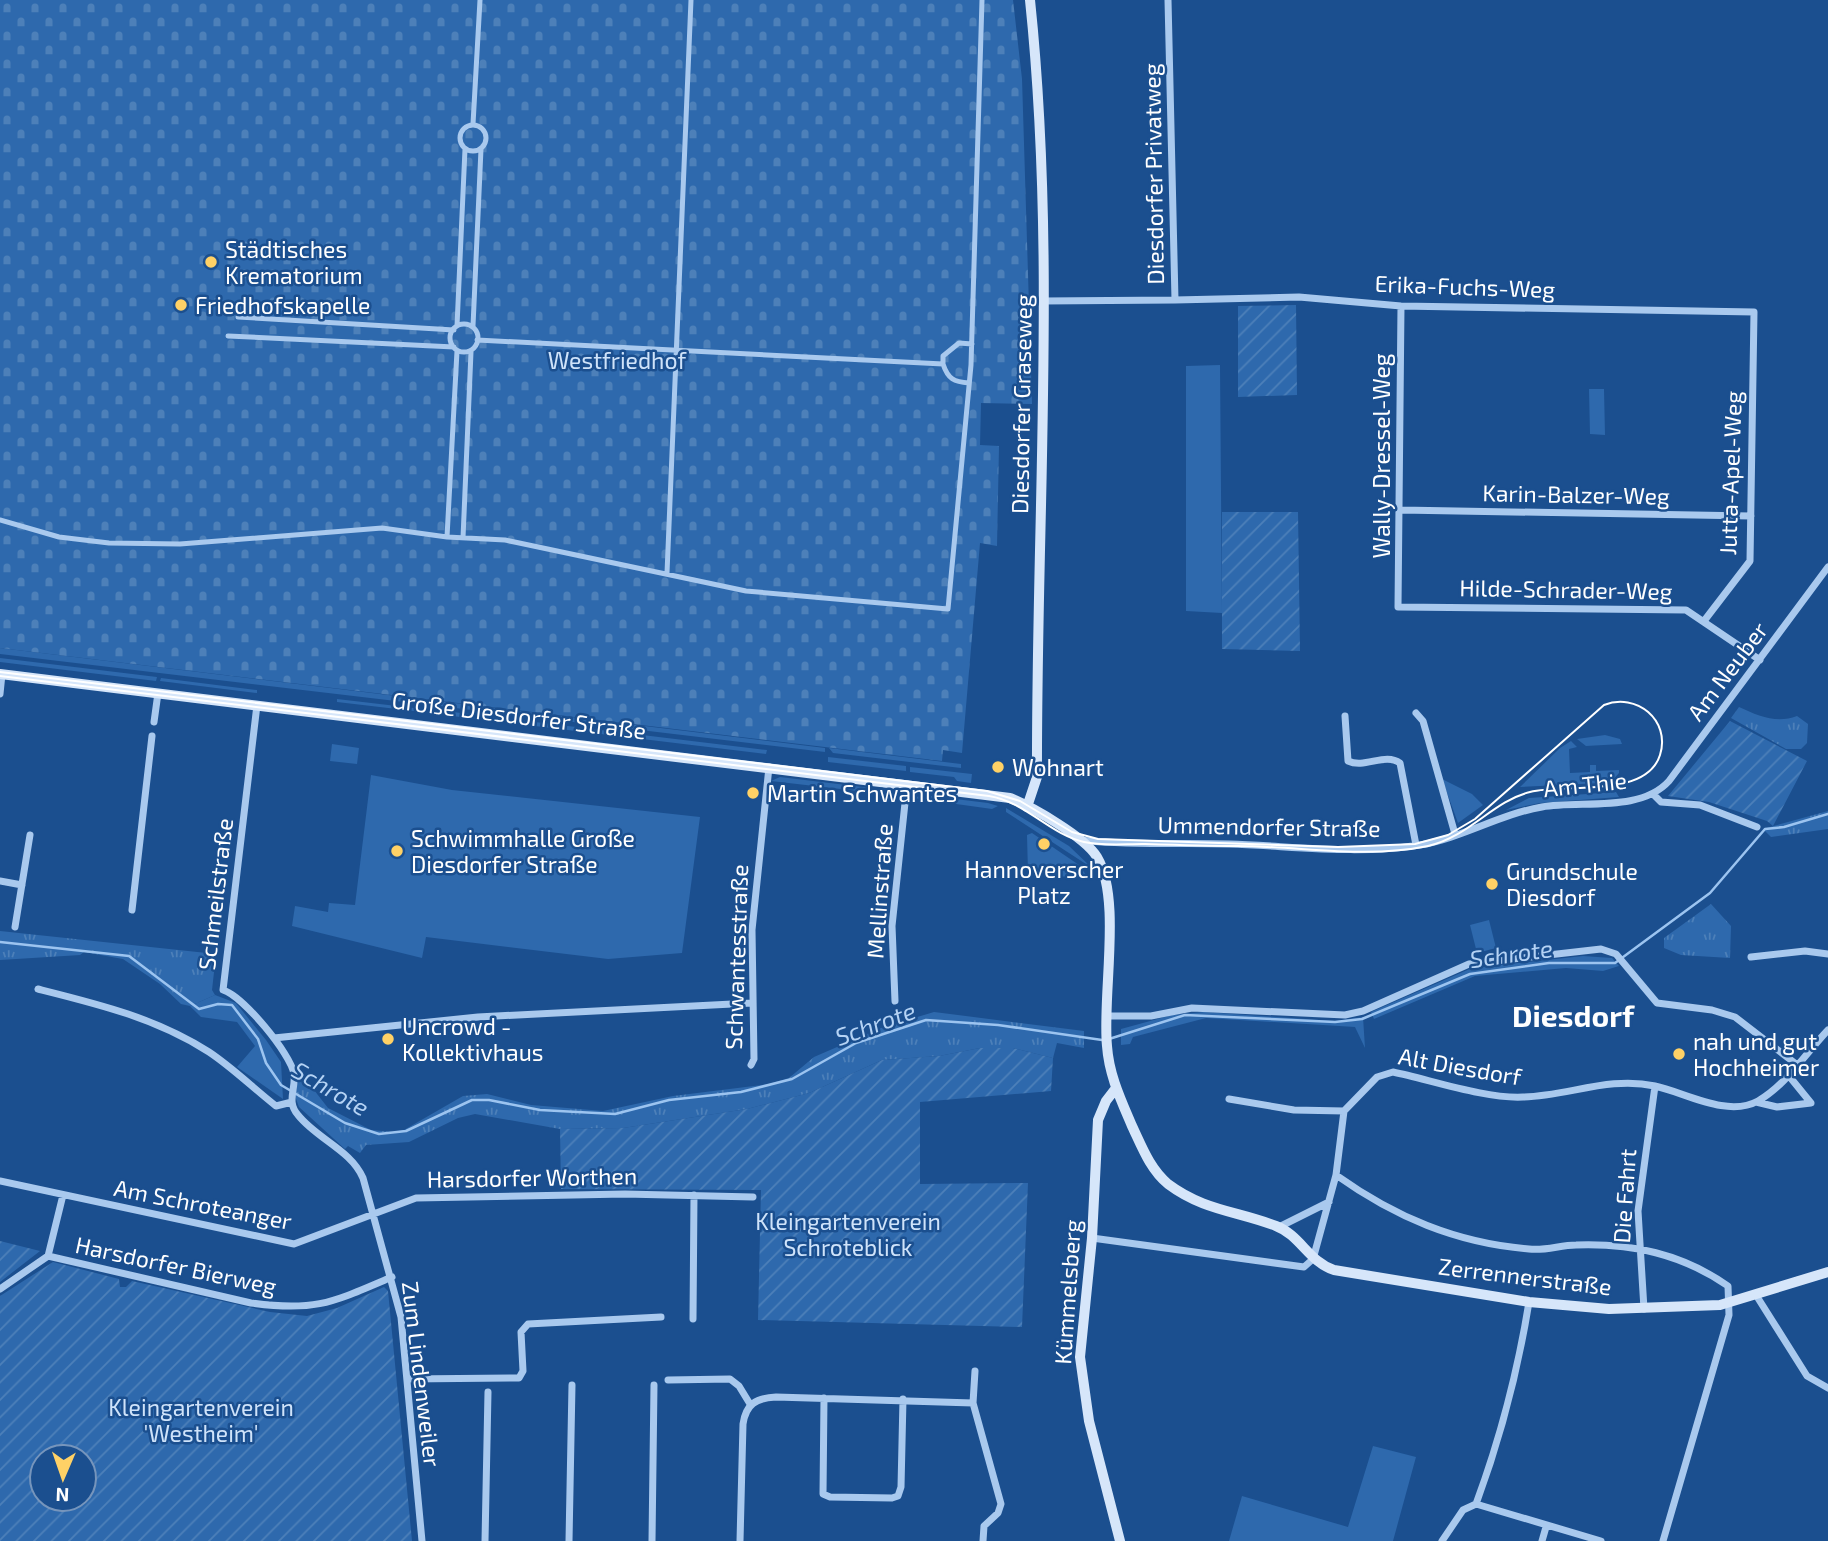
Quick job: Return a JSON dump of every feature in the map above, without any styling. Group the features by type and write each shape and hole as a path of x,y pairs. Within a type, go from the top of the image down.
{"main road":[{"name":"Diesdorfer Graseweg","path":"1027,807 1037,777 1043,301 1041,136 1030,0"},
{"name":"Große Diesdorfer Straße","path":"1,673 907,783 1000,796 1027,807 1088,845 1099,860 1107,887 1107,1046 1116,1088 1147,1159 1165,1181 1220,1211 1279,1227"},
{"name":"Kümmelsberg","path":"1116,1088 1098,1120 1092,1238 1080,1342 1081,1378 1120,1541"},
{"name":"Zerrennerstraße","path":"1279,1227 1314,1259 1339,1271 1582,1308 1644,1309 1730,1302 1828,1272"}],"street":[{"path":"473,124 480,0"},
{"path":"667,573 691,0"},
{"path":"0,520 59,537 108,543 180,544 382,528 447,537 505,540 746,591 948,609 969,383 982,0"},
{"name":"Diesdorfer Privatweg","path":"1043,301 1175,300 1168,0"},
{"path":"447,537 465,149 460,141 460,133 464,127 473,124 481,127 486,136 481,149 473,326 477,340 471,352 463,538"},
{"path":"465,149 481,149"},
{"name":"Erika-Fuchs-Weg","path":"1175,300 1298,296 1401,306 1754,312"},
{"name":"Wally-Dressel-Weg","path":"1398,607 1401,306"},
{"name":"Jutta-Apel-Weg","path":"1704,621 1749,561 1754,312"},
{"path":"237,317 456,328 464,323 473,326"},
{"path":"228,336 471,352"},
{"path":"477,340 943,365"},
{"path":"969,383 956,382 947,376 943,356 959,343 971,344"},
{"name":"Karin-Balzer-Weg","path":"1401,510 1751,516"},
{"name":"Am Neuber","path":"1653,794 1669,781 1828,567"},
{"name":"Hilde-Schrader-Weg","path":"1398,607 1686,610 1760,660"},
{"path":"0,694 1,673"},
{"path":"154,722 158,692"},
{"name":"Schmeilstraße","path":"257,705 223,990 237,997 274,1038 294,1076 291,1098"},
{"path":"1416,713 1423,721 1455,834"},
{"path":"1345,716 1348,761 1363,764 1391,758 1400,763 1416,845"},
{"path":"132,910 152,736"},
{"name":"Schwantesstraße","path":"751,1065 754,1059 754,890 769,766"},
{"name":"Mellinstraße","path":"895,1001 892,926 907,783"},
{"name":"Am Thie","path":"1455,834 1532,809 1632,800 1653,794 1661,802 1700,806 1757,827"},
{"name":"Ummendorfer Straße","path":"1079,839 1338,850 1416,845 1455,834"},
{"path":"15,927 30,835"},
{"path":"0,881 22,885"},
{"path":"1106,1017 1152,1016 1192,1008 1345,1015 1363,1011 1469,964 1585,949 1605,949 1616,954 1657,1003 1712,1010 1735,1017 1796,1064"},
{"path":"1751,957 1805,951 1828,954"},
{"path":"38,989 139,1016 211,1053 248,1080 276,1106 291,1098"},
{"path":"274,1038 478,1017 752,1003"},
{"path":"1756,1102 1789,1076 1796,1064 1828,1030"},
{"name":"Alt Diesdorf","path":"1343,1111 1377,1077 1387,1072 1496,1096 1545,1096 1608,1083 1655,1086 1723,1105 1756,1102 1777,1107 1811,1102 1789,1076"},
{"name":"Die Fahrt","path":"1644,1309 1638,1211 1655,1086"},
{"name":"Zum Lindenweiler","path":"291,1098 296,1113 308,1126 357,1166 374,1213 401,1317 422,1541"},
{"path":"1092,1238 1299,1267 1308,1265 1314,1259 1336,1175 1343,1111 1294,1110 1229,1099"},
{"path":"1336,1175 1398,1215 1465,1239 1530,1250 1587,1244 1639,1248 1666,1254 1730,1289 1729,1315 1664,1541"},
{"name":"Am Schroteanger","path":"0,1181 292,1244 374,1213"},
{"path":"48,1256 62,1195"},
{"path":"693,1319 694,1195"},
{"name":"Harsdorfer Worthen","path":"374,1213 416,1198 694,1195 753,1197"},
{"path":"1279,1227 1329,1202"},
{"name":"Harsdorfer Bierweg","path":"0,1289 48,1256 239,1301 281,1307 305,1308 335,1301 392,1277"},
{"path":"1756,1295 1807,1376 1828,1388"},
{"path":"1476,1504 1521,1349 1529,1302"},
{"path":"407,1379 519,1378 523,1371 521,1334 528,1324 661,1317"},
{"path":"975,1371 973,1403 1001,1504 1000,1511 984,1526 983,1541"},
{"path":"668,1380 730,1380 739,1385 750,1404"},
{"path":"569,1541 572,1385"},
{"path":"652,1541 654,1385"},
{"path":"485,1541 488,1392"},
{"path":"740,1541 743,1422 750,1404 766,1398 903,1399 973,1403"},
{"path":"824,1398 823,1494 830,1497 892,1498 898,1496 901,1489 903,1399"},
{"path":"1442,1541 1463,1510 1476,1504 1546,1527 1601,1541"},
{"path":"1542,1541 1546,1527"}],"green space":[{"name":"Westfriedhof","path":"0,0 1013,0 1022,79 1032,404 981,403 980,445 999,446 997,546 980,543 962,753 943,750 942,761 0,648"},
{"path":"1296,305 1297,395 1238,397 1238,306"},
{"path":"1220,365 1222,613 1186,611 1186,366"},
{"path":"1589,389 1604,389 1605,435 1590,434"},
{"path":"1222,512 1298,512 1300,651 1222,649"},
{"path":"0,648 825,748 825,752 0,654"},
{"path":"0,658 157,677 156,681 0,662"},
{"path":"161,678 257,690 257,693 160,681"},
{"path":"337,699 448,712 448,715 337,702"},
{"path":"1739,707 1775,719 1797,716 1808,724 1807,743 1801,749 1786,749 1731,718"},
{"path":"453,712 767,750 766,754 452,716"},
{"path":"1730,721 1807,761 1773,826 1767,821 1709,802 1668,796"},
{"path":"1605,735 1620,739 1622,744 1586,746 1577,739"},
{"path":"1571,741 1577,747 1569,749 1570,773 1590,772 1590,765 1596,765 1596,771 1619,770 1619,773 1611,782 1520,787 1560,748"},
{"path":"332,744 359,748 357,764 330,761"},
{"path":"829,748 961,764 961,768 833,753"},
{"path":"828,757 906,766 906,771 828,762"},
{"path":"910,767 972,774 971,783 957,781 954,777 910,772"},
{"path":"371,775 452,790 700,817 682,953 608,959 426,937 422,958 292,926 295,906 328,912 329,903 355,905"},
{"path":"780,777 896,791 901,796 771,781"},
{"path":"1442,779 1472,794 1483,805 1458,823"},
{"path":"1616,792 1619,797 1540,803 1506,810 1529,798"},
{"path":"923,795 998,806 992,809 913,798"},
{"path":"1006,808 1069,846 1092,868 1006,812"},
{"path":"1828,811 1828,829 1771,837 1763,829"},
{"path":"1032,833 1079,865 1086,875 1084,878 1028,874 1027,835"},
{"path":"1711,904 1731,926 1730,958 1681,955 1664,948 1664,938"},
{"path":"1489,920 1496,948 1477,953 1470,925"},
{"path":"0,931 216,954 212,990 215,995 190,1006 181,1004 160,984 123,959 84,952 80,955 0,960"},
{"path":"1583,956 1612,958 1619,966 1603,971 1566,968 1475,976 1374,1019 1371,1012 1472,968"},
{"path":"215,995 236,1003 281,1062 283,1099 237,1067 255,1046 237,1022 201,1017 190,1006"},
{"path":"934,1012 1084,1031 1084,1048 1057,1043 1053,1058 1013,1048 980,1048 939,1056 882,1060 809,1093 747,1109 623,1128 560,1129 475,1114 458,1118 409,1142 366,1145 360,1153 348,1146 345,1149 299,1107 295,1096 300,1072 328,1108 371,1130 393,1132 404,1130 463,1096 487,1094 531,1105 603,1111 673,1096 769,1084 789,1078 814,1057 881,1028"},
{"path":"1204,1012 1335,1021 1363,1017 1365,1048 1355,1027 1206,1018 1133,1037 1130,1044 1121,1045 1121,1029 1172,1015"},
{"name":"Kleingartenverein Schroteblick","path":"980,1048 1013,1048 1053,1058 1051,1091 920,1102 920,1184 1028,1183 1022,1327 758,1320 761,1190 561,1189 560,1129 623,1128 747,1109 809,1093 882,1060 939,1056"},
{"path":"0,1241 40,1251 0,1282"},
{"name":"Kleingartenverein 'Westheim'","path":"53,1262 119,1279 120,1287 126,1287 132,1281 270,1312 307,1316 337,1308 384,1287 388,1291 412,1541 0,1541 0,1296"},
{"path":"1373,1446 1416,1457 1393,1541 1229,1541 1242,1496 1348,1527"}],"waterway":[{"name":"Schrote","path":"1109,1039 1185,1015 1335,1022 1362,1019 1470,974 1549,963 1615,963 1710,893 1765,829 1784,827 1828,814"},
{"name":"Schrote","path":"0,942 129,956 199,1009 218,1004 232,1005 258,1039 266,1063 281,1085 345,1123 379,1134 406,1131 472,1100 489,1100 540,1110 615,1114 669,1100 741,1092 792,1079 856,1043 926,1020 998,1025 1102,1040"}],"tram line":[{"path":"0,672 987,791 1020,801 1072,832 1098,839 1338,847 1415,844 1448,835 1475,819 1604,705 1628,702 1639,706 1656,720 1662,742 1660,755 1652,769 1639,778 1603,787 1530,792 1504,803 1456,835 1428,846 1357,852 1105,844 1071,838 1015,805 989,796 0,676"}],"place":[{"name":"Städtisches Krematorium","path":"211,262"},
{"name":"Friedhofskapelle","path":"181,305"},
{"name":"Wohnart","path":"998,767"},
{"name":"Martin Schwantes","path":"753,793"},
{"name":"Hannoverscher Platz","path":"1044,844"},
{"name":"Schwimmhalle Große Diesdorfer Straße","path":"397,851"},
{"name":"Grundschule Diesdorf","path":"1492,884"},
{"name":"Uncrowd - Kollektivhaus","path":"388,1039"},
{"name":"nah und gut Hochheimer","path":"1679,1054"}],"district":[{"name":"Diesdorf","path":"1573,1015"}]}
